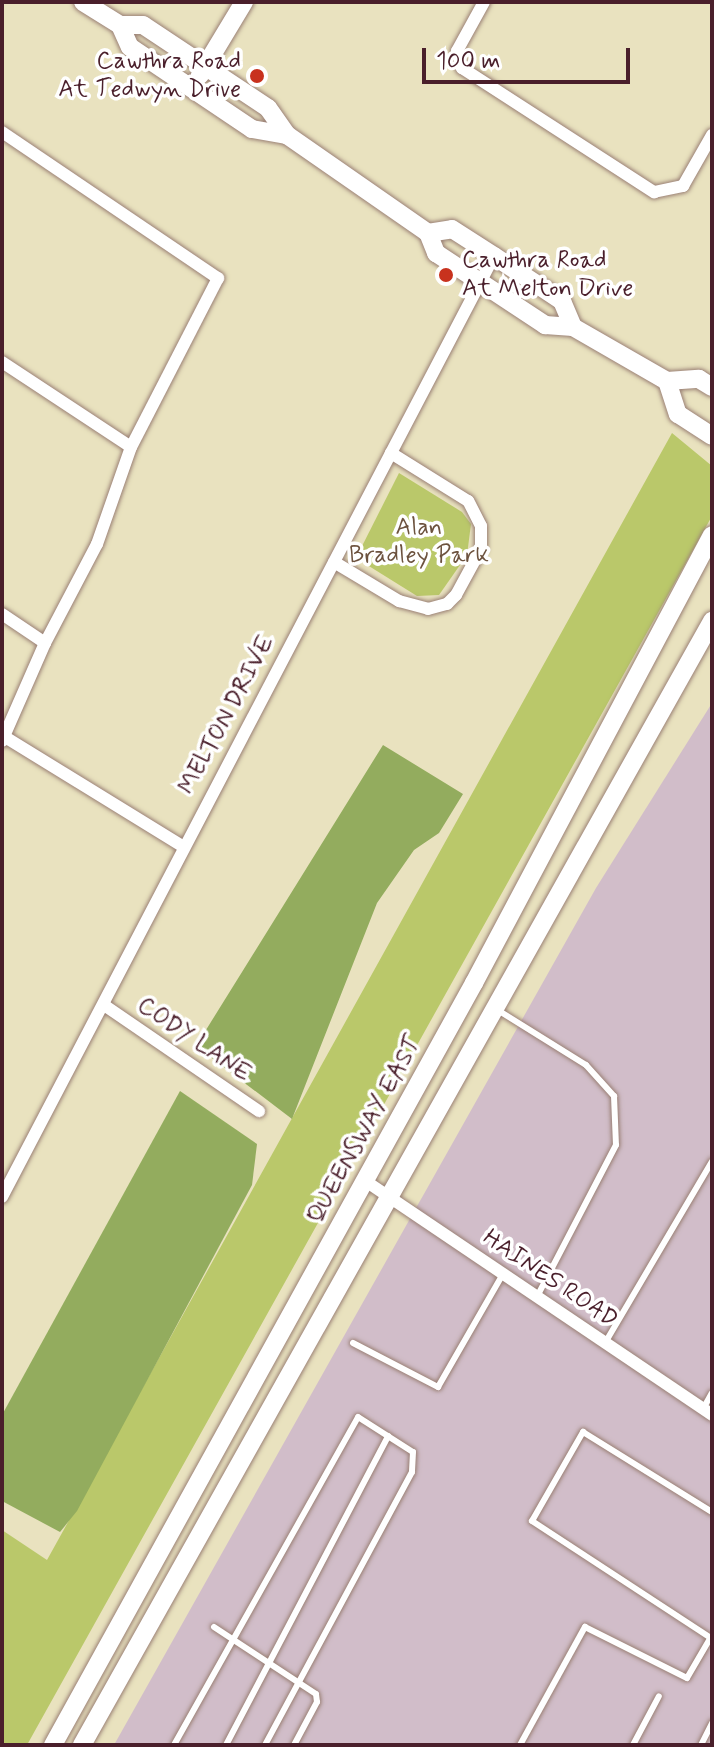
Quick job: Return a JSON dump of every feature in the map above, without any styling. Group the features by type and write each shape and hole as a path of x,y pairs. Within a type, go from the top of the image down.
{"main road":[{"path":"83,2 120,25 143,25 268,108 287,135 428,233 436,253 545,325 573,327 667,381 708,382"},
{"path":"192,88 244,2"},
{"path":"120,25 130,47 252,129 287,135"},
{"path":"428,233 452,229 494,256 562,301 573,327"},
{"path":"667,381 678,414 712,436"},
{"path":"691,423 712,451"},
{"name":"QUEENSWAY EAST","path":"53,1745 364,1180 712,535"},
{"path":"82,1745 712,621"}],"street":[{"path":"484,2 457,51 462,68 654,192 683,186 712,135"},
{"path":"2,132 218,278 131,447 97,544 45,643 3,739 182,846"},
{"name":"MELTON DRIVE","path":"2,1197 104,1005 182,846 494,256"},
{"path":"2,362 131,447"},
{"path":"334,562 399,601 428,609 456,595 481,549 481,526 468,501 391,453"},
{"path":"2,614 45,643"},
{"name":"CODY LANE","path":"104,1005 259,1111"},
{"name":"HAINES ROAD","path":"364,1180 708,1412"}],"lane":[{"path":"493,1007 586,1065 614,1096 616,1145 537,1297"},
{"path":"605,1343 712,1161"},
{"path":"353,1343 438,1387 503,1274"},
{"path":"708,1412 712,1393"},
{"path":"174,1745 237,1640 358,1417 413,1452 412,1472 265,1745"},
{"path":"520,1745 585,1627 687,1678 711,1636 532,1521 583,1432 712,1512"},
{"path":"226,1745 388,1436"},
{"path":"214,1627 301,1681 317,1702 294,1745"},
{"path":"633,1745 659,1696"},
{"path":"701,1745 712,1723"}],"shaded area":[{"path":"712,703 712,1745 114,1745 596,888"}],"green space":[{"path":"672,433 712,466 712,516 27,1745 2,1745 2,1530 47,1560"},
{"name":"Alan Bradley Park","path":"399,473 462,512 471,524 467,555 439,595 417,596 356,558"},
{"path":"383,745 463,794 439,833 414,850 377,903 292,1119 196,1046"},
{"path":"180,1091 257,1144 252,1185 77,1511 60,1532 2,1501 2,1415"}],"place":[{"name":"Cawthra Road At Tedwyn Drive","path":"257,76"},
{"name":"Cawthra Road At Melton Drive","path":"446,275"}]}
